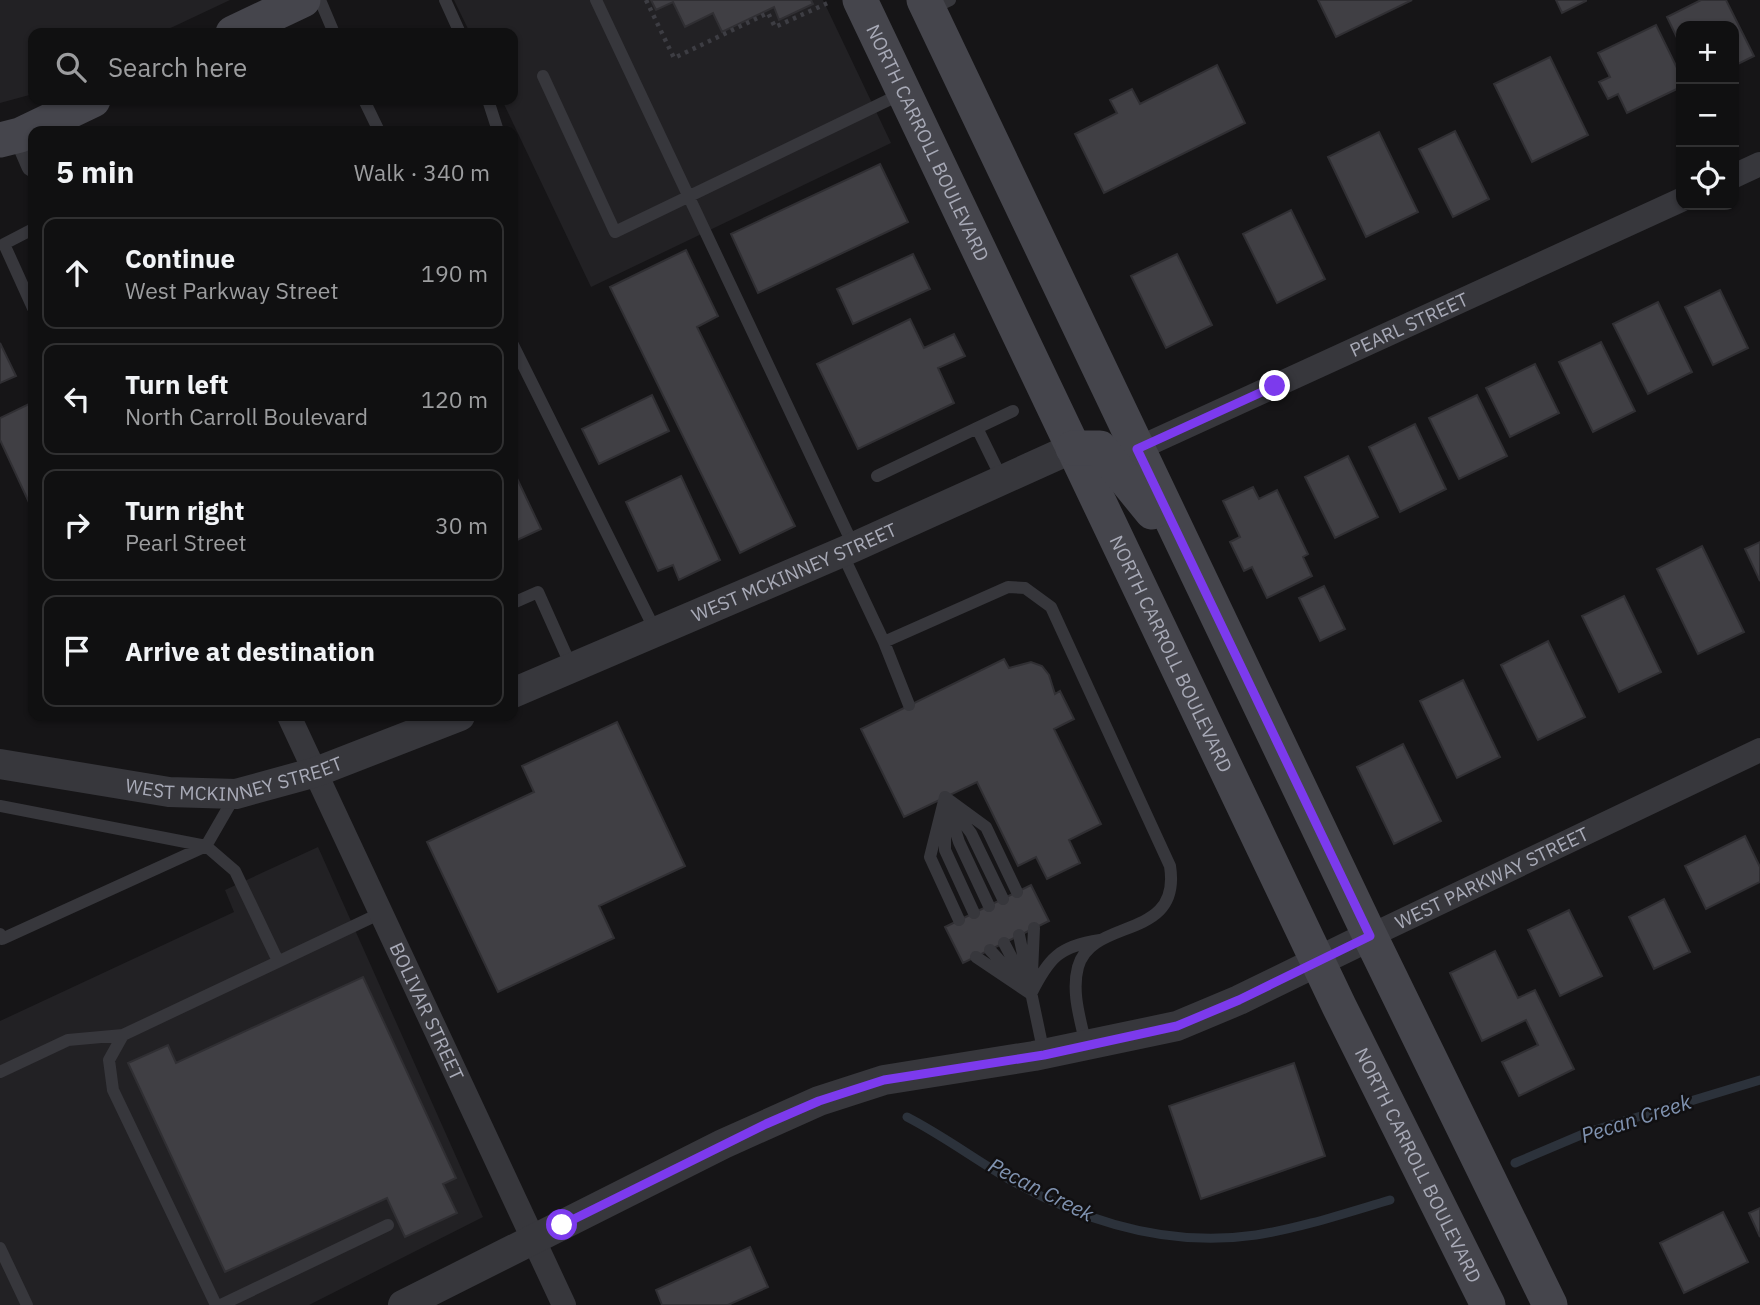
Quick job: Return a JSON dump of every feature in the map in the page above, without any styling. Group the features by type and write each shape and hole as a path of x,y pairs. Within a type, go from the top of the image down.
{"main road":[{"path":"244,28 303,0"},
{"name":"NORTH CARROLL BOULEVARD","path":"860,0 1319,961 1488,1305"},
{"path":"934,3 1137,449 1550,1305"},
{"path":"52,126 85,105"},
{"path":"1073,448 1100,448 1188,556"}],"street":[{"path":"1739,174 1760,164"},
{"name":"PEARL STREET","path":"1137,449 1676,202"},
{"name":"WEST MCKINNEY STREET","path":"518,691 848,550 1073,448"},
{"name":"BOLIVAR STREET","path":"291,721 564,1305"},
{"name":"WEST MCKINNEY STREET","path":"0,764 169,792 236,794 316,772 447,721"},
{"name":"WEST PARKWAY STREET","path":"402,1305 766,1124 819,1101 884,1080 1044,1055 1177,1026 1239,1000 1760,750"}],"lane":[{"path":"320,0 332,28"},
{"path":"445,0 458,28"},
{"path":"596,0 848,550 909,705"},
{"path":"542,76 615,232 904,93"},
{"path":"367,105 377,126"},
{"path":"490,105 496,126"},
{"path":"28,232 4,244 28,297"},
{"path":"518,355 656,632"},
{"path":"877,476 1013,411"},
{"path":"977,428 1002,479"},
{"path":"884,642 1008,587 1025,588 1051,607 1170,866 1173,886 1168,903 1154,916 1104,940 1086,953 1079,964 1074,988 1086,1046"},
{"path":"518,601 538,592 572,668"},
{"path":"0,934 2,939 206,846 236,794"},
{"path":"945,797 986,827 1017,892"},
{"path":"945,797 971,833 1003,899"},
{"path":"945,797 959,842 989,905"},
{"path":"945,797 945,850 974,913"},
{"path":"945,797 930,857 959,920"},
{"path":"0,806 206,846 235,871 278,961"},
{"path":"0,1072 68,1040 123,1035 381,913"},
{"path":"1031,994 1034,928"},
{"path":"1019,935 1044,1055"},
{"path":"1031,994 1053,957 1065,950 1104,940"},
{"path":"1004,943 1031,994"},
{"path":"990,950 1031,994"},
{"path":"976,957 1031,994"},
{"path":"123,1035 109,1060 113,1090 218,1305 388,1225"},
{"path":"0,1248 27,1305"}],"path":[{"path":"646,0 674,58 768,13 775,27 834,0"}],"shaded area":[{"path":"0,0 230,0 171,28 28,28 28,95 0,103"},
{"path":"454,0 823,0 891,143 591,287 518,134 518,126 514,126 504,105 518,105 518,28 468,28"},
{"path":"318,847 483,1217 309,1305 0,1305 0,1021 234,912 225,890"}],"building":[{"path":"651,0 811,0 813,4 779,20 774,7 722,32 713,13 685,27 673,2 656,10"},
{"path":"1318,0 1412,0 1336,37"},
{"path":"1556,0 1586,0 1586,1 1562,13"},
{"path":"1701,0 1726,0 1736,21 1676,21 1676,36 1667,17"},
{"path":"1656,25 1676,66 1676,89 1627,113 1618,94 1608,99 1599,82 1610,77 1598,53"},
{"path":"1739,26 1754,56 1739,64"},
{"path":"1550,57 1588,135 1532,162 1494,84"},
{"path":"1217,65 1245,123 1104,193 1075,134 1117,113 1110,100 1132,89 1140,104"},
{"path":"1455,131 1489,199 1453,217 1419,149"},
{"path":"1379,132 1418,212 1366,237 1328,157"},
{"path":"880,164 908,222 758,293 731,234"},
{"path":"1291,210 1325,279 1277,303 1243,234"},
{"path":"686,250 718,316 697,327 795,526 740,553 610,287"},
{"path":"913,254 930,289 853,324 837,289"},
{"path":"1177,254 1212,325 1166,348 1131,276"},
{"path":"1720,290 1748,348 1713,365 1685,307"},
{"path":"1658,302 1692,372 1648,394 1613,324"},
{"path":"910,319 924,348 954,334 965,356 938,368 954,403 858,449 817,364"},
{"path":"1601,342 1635,411 1593,432 1559,362"},
{"path":"0,343 16,376 0,383"},
{"path":"1535,364 1559,413 1510,437 1486,388"},
{"path":"652,395 669,431 599,464 582,429"},
{"path":"1477,395 1507,456 1459,479 1429,418"},
{"path":"28,404 28,500 0,440 0,418"},
{"path":"1415,424 1446,489 1400,512 1369,447"},
{"path":"1348,456 1378,517 1335,538 1305,477"},
{"path":"681,476 720,560 679,580 673,565 658,571 626,502"},
{"path":"518,481 541,529 518,540"},
{"path":"1253,487 1259,499 1277,490 1308,554 1303,557 1312,576 1267,598 1252,567 1244,571 1230,542 1240,537 1223,501"},
{"path":"1760,542 1760,581 1745,549"},
{"path":"1702,546 1744,632 1698,654 1657,569"},
{"path":"1324,586 1345,629 1320,641 1299,598"},
{"path":"1624,596 1661,672 1619,692 1582,616"},
{"path":"1548,641 1585,717 1538,740 1501,665"},
{"path":"1004,659 1009,668 1031,662 1042,666 1049,675 1055,694 1060,691 1074,719 1054,729 1101,824 1069,840 1080,863 1047,879 1036,857 1018,866 977,782 904,817 861,729"},
{"path":"1463,680 1500,757 1457,778 1420,701"},
{"path":"617,722 685,866 599,906 614,938 498,992 427,842 534,792 522,766"},
{"path":"1403,744 1441,821 1394,844 1357,767"},
{"path":"1745,836 1760,867 1760,882 1706,909 1685,866"},
{"path":"1031,885 1049,921 963,963 945,927"},
{"path":"1664,899 1690,952 1654,969 1629,917"},
{"path":"1569,910 1602,976 1560,996 1528,930"},
{"path":"1495,951 1518,998 1535,990 1574,1069 1519,1096 1502,1062 1538,1045 1526,1020 1482,1041 1450,973"},
{"path":"363,977 456,1178 443,1184 457,1213 405,1237 387,1198 225,1272 128,1063 168,1045 176,1063"},
{"path":"1294,1063 1325,1156 1201,1199 1169,1106"},
{"path":"1760,1208 1760,1237 1749,1213"},
{"path":"1723,1212 1748,1262 1684,1293 1660,1243"},
{"path":"750,1247 768,1287 728,1305 662,1305 656,1290"}],"waterway":[{"name":"Pecan Creek","path":"1515,1163 1588,1132 1760,1080"},
{"name":"Pecan Creek","path":"907,1117 1036,1194 1096,1219 1158,1234 1190,1238 1256,1235 1307,1224 1390,1200"}],"route":[{"path":"562,1225 766,1124 819,1101 884,1080 1044,1055 1177,1026 1239,1000 1370,936 1137,449 1275,386"}]}
